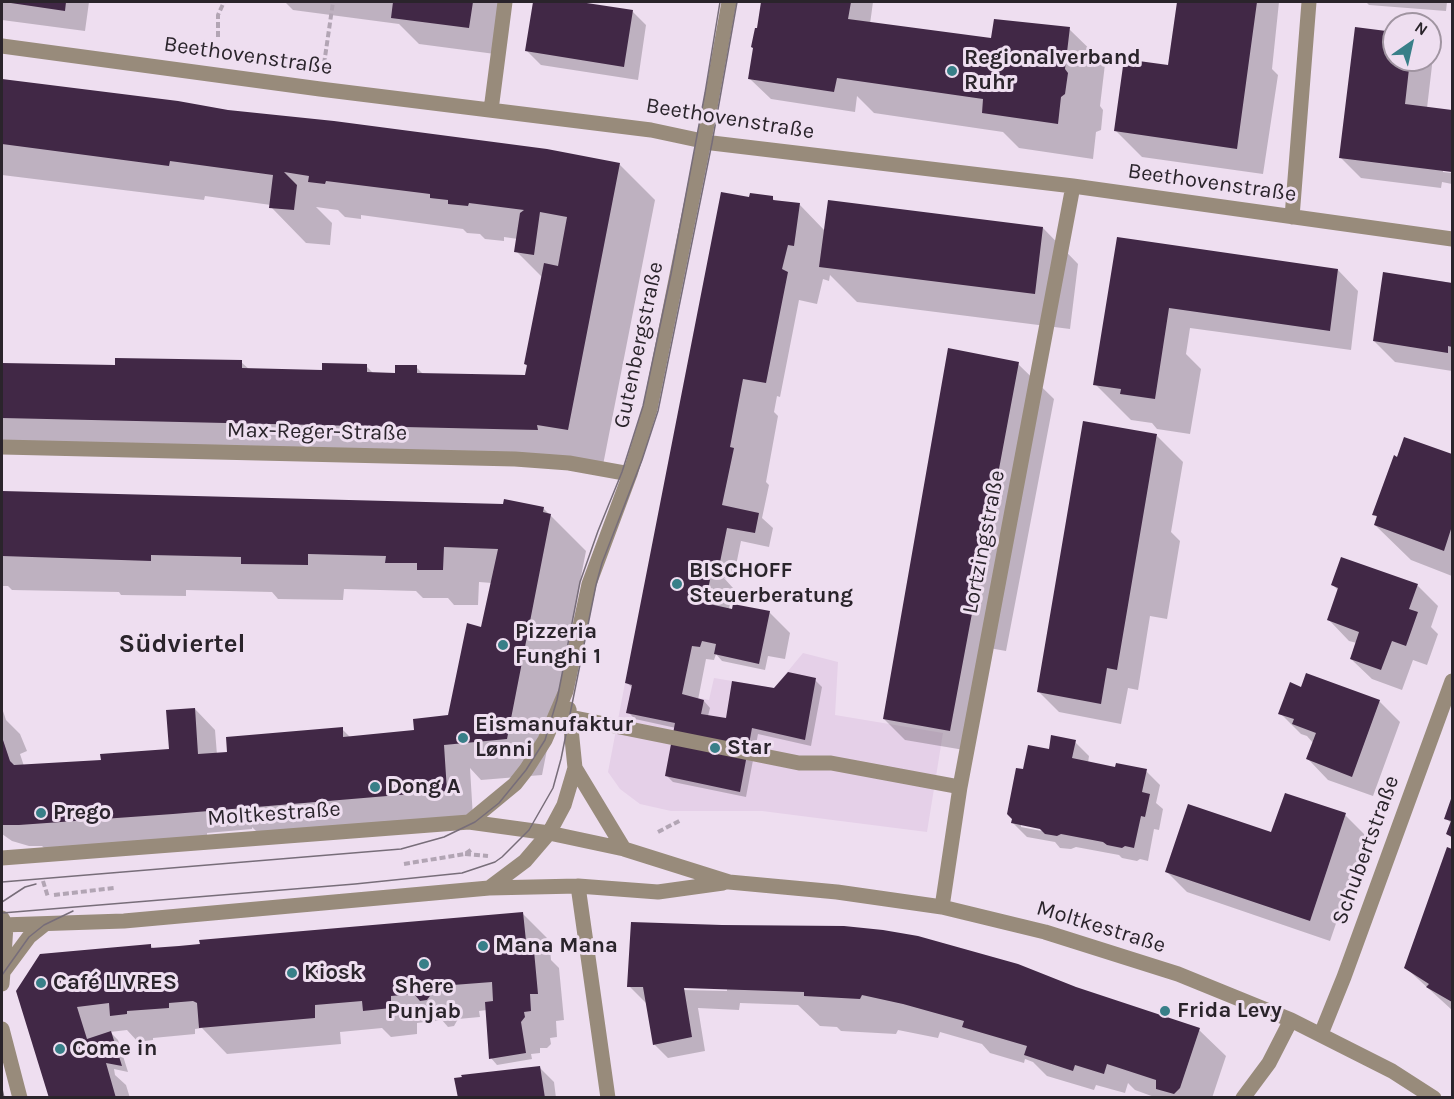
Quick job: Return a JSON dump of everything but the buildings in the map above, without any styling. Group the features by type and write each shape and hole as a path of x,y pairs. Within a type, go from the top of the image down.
{"street":[{"path":"491,110 505,2"},
{"name":"Gutenbergstraße","path":"469,822 515,784 526,770 544,740 567,691 589,584 630,474 652,398 704,141 729,2"},
{"path":"1292,217 1309,2"},
{"name":"Beethovenstraße","path":"2,46 320,89 651,130 704,141 1073,186 1452,238"},
{"name":"Lortzingstraße","path":"942,908 960,787 1038,384 1073,186"},
{"name":"Max-Reger-Straße","path":"2,447 515,459 569,463 630,474"},
{"name":"Schubertstraße","path":"1321,1034 1452,681"},
{"name":"Gutenbergstraße","path":"549,833 564,805 575,768 567,691"},
{"path":"570,717 799,763 831,763 960,787"},
{"name":"Gutenbergstraße","path":"575,768 624,849"},
{"name":"Moltkestraße","path":"2,858 469,822 549,833 624,849 729,882 837,892 942,908 1045,932 1167,970 1291,1020 1392,1071 1434,1098"},
{"path":"489,888 525,861 549,833"},
{"name":"Moltkestraße","path":"3,922 44,925 124,921 489,888 578,886 658,892 729,882"},
{"path":"578,886 608,1098"},
{"path":"2,978 3,922"},
{"path":"2,978 29,937 44,925"},
{"path":"1243,1098 1269,1063 1291,1020"},
{"path":"2,1029 20,1098"}],"path":[{"path":"218,38 218,15 224,2"},
{"path":"320,89 333,2"},
{"path":"465,855 480,843"},
{"path":"404,864 465,855 495,856"},
{"path":"48,896 114,888"}],"shaded area":[{"path":"803,653 838,662 835,715 943,733 927,832 762,811 671,811 640,804 620,789 608,772 625,683 709,700 714,678 774,688"}],"tram line":[{"path":"2,882 401,849 444,837 475,822 499,803 526,770 545,740 557,700 580,582 622,472 643,406 671,274 720,2"},
{"path":"2,913 462,873 495,862 529,830 553,788 602,563 642,460 658,411 712,143 737,2"},
{"path":"2,902 25,887 36,884"},
{"path":"2,975 29,937 44,925 73,911"},
{"path":"2,1089 4,1098"}],"place":[{"name":"Regionalverband Ruhr","path":"952,71"},
{"name":"BISCHOFF Steuerberatung","path":"677,584"},
{"name":"Pizzeria Funghi 1","path":"503,645"},
{"name":"Eismanufaktur Lønni","path":"463,738"},
{"name":"Star","path":"715,748"},
{"name":"Dong A","path":"375,787"},
{"name":"Prego","path":"41,813"},
{"name":"Mana Mana","path":"483,946"},
{"name":"Shere Punjab","path":"424,964"},
{"name":"Kiosk","path":"292,973"},
{"name":"Café LIVRES","path":"41,983"},
{"name":"Frida Levy","path":"1165,1011"},
{"name":"Come in","path":"60,1049"}],"district":[{"name":"Südviertel","path":"182,645"}]}
